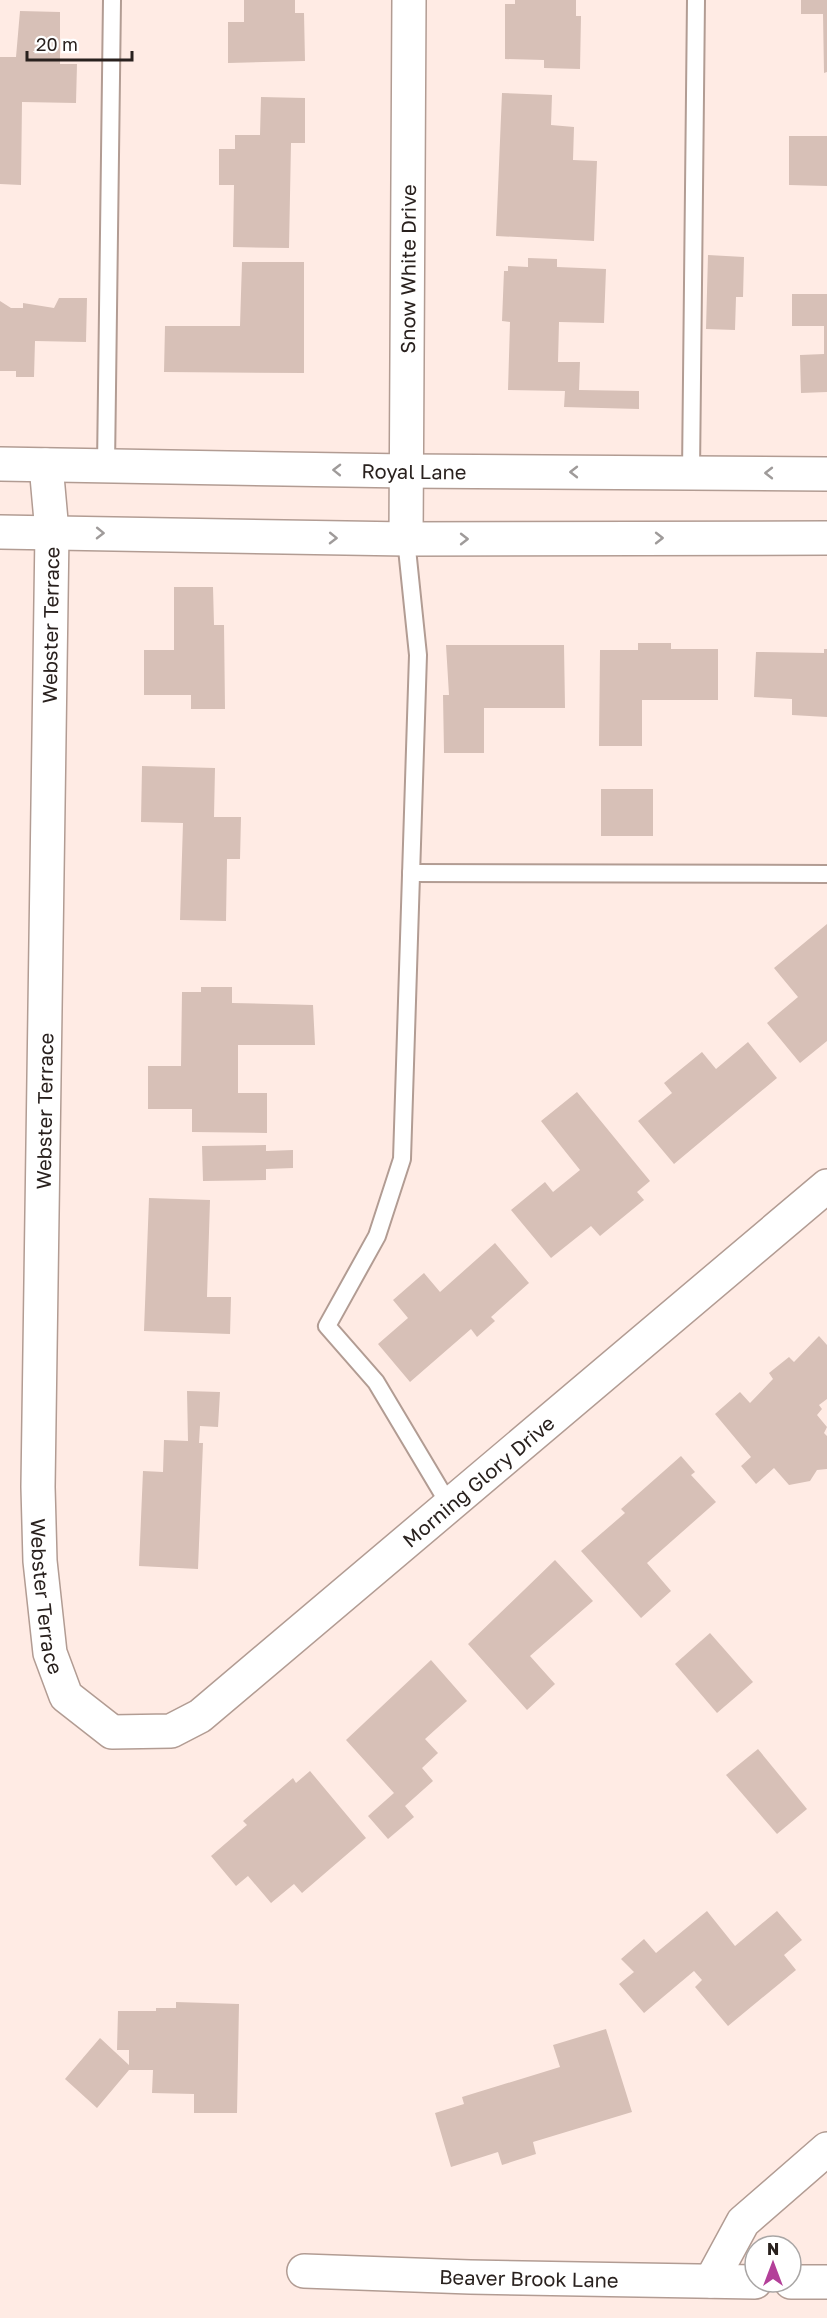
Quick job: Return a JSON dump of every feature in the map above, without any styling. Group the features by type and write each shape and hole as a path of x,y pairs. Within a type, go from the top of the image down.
{"street":[{"name":"Snow White Drive","path":"405,539 409,0"},
{"name":"Royal Lane","path":"0,464 405,471 827,474"},
{"name":"Webster Terrace","path":"46,465 52,532 39,1487 40,1561 50,1653 66,1696 112,1732"},
{"path":"0,532 405,539 827,538"},
{"name":"Morning Glory Drive","path":"112,1732 171,1731 200,1716 827,1186"},
{"path":"711,2281 743,2222 827,2149"},
{"name":"Beaver Brook Lane","path":"304,2271 743,2282"},
{"path":"803,2282 827,2282"}],"lane":[{"path":"106,466 112,0"},
{"path":"691,473 696,0"},
{"path":"405,539 418,655 402,1159 377,1236 327,1326 376,1382 450,1506"},
{"path":"411,873 827,874"}],"building":[{"path":"244,0 295,0 295,13 304,13 305,61 228,63 228,22 244,22"},
{"path":"515,0 576,0 576,16 581,16 580,69 544,68 544,60 505,59 505,4 515,4"},
{"path":"801,0 827,0 827,72 824,73 823,14 801,14"},
{"path":"20,11 60,12 60,64 77,64 76,103 22,102 21,185 0,184 0,57 16,57"},
{"path":"502,93 552,95 551,125 574,127 573,160 597,161 594,241 496,236"},
{"path":"261,97 305,98 305,143 291,143 289,248 233,247 234,185 219,185 219,149 235,149 235,135 260,135"},
{"path":"789,136 827,136 827,186 789,185"},
{"path":"708,255 744,257 743,297 736,297 735,330 706,329"},
{"path":"528,258 557,259 557,267 606,269 604,323 559,322 558,362 580,362 579,390 639,391 639,409 564,407 565,391 508,390 510,322 502,321 504,271 508,271 508,266 528,267"},
{"path":"242,262 304,262 304,373 164,372 165,326 240,326"},
{"path":"792,294 827,294 827,392 801,393 800,355 824,354 824,326 792,326"},
{"path":"59,298 87,298 86,342 35,341 34,377 16,377 16,371 0,371 0,301 11,308 23,308 23,303 54,308"},
{"path":"174,587 213,587 214,625 224,625 225,709 191,709 191,695 144,695 144,650 174,650"},
{"path":"638,643 671,643 671,649 718,649 718,700 642,700 642,746 599,746 600,650 638,650"},
{"path":"446,645 564,645 565,708 484,708 484,753 444,753 443,695 449,695"},
{"path":"824,649 827,649 827,717 792,715 792,699 754,697 756,652 824,653"},
{"path":"142,766 215,768 214,817 241,817 240,859 227,859 226,921 180,920 183,823 141,822"},
{"path":"601,789 653,789 653,836 601,836"},
{"path":"827,924 827,1041 800,1063 767,1023 798,997 774,968"},
{"path":"201,987 232,987 232,1003 313,1005 315,1045 238,1045 238,1093 267,1093 267,1133 192,1132 192,1109 148,1109 148,1066 181,1066 182,992 201,992"},
{"path":"748,1042 777,1078 674,1164 638,1121 672,1093 664,1083 702,1052 716,1069"},
{"path":"577,1092 650,1181 637,1192 644,1200 600,1236 591,1226 551,1258 511,1210 545,1182 553,1192 580,1170 541,1121"},
{"path":"266,1145 266,1151 293,1150 293,1168 266,1169 266,1180 203,1181 202,1146"},
{"path":"149,1198 210,1200 207,1297 231,1297 230,1334 144,1331"},
{"path":"495,1243 529,1283 491,1317 495,1321 477,1337 471,1329 410,1382 378,1344 408,1318 393,1300 424,1273 440,1292"},
{"path":"819,1336 827,1345 827,1399 819,1405 822,1409 817,1415 827,1427 824,1433 827,1436 827,1469 817,1470 810,1481 789,1485 774,1468 756,1484 741,1466 751,1457 715,1414 740,1392 750,1403 773,1379 769,1373 789,1357 794,1362"},
{"path":"187,1391 220,1392 218,1427 200,1426 199,1443 203,1443 198,1569 139,1566 143,1471 163,1472 164,1440 188,1441"},
{"path":"681,1456 695,1472 691,1475 716,1502 647,1563 671,1591 641,1618 581,1551 625,1513 621,1509"},
{"path":"555,1560 593,1601 530,1656 555,1684 527,1710 468,1644"},
{"path":"710,1633 753,1682 717,1713 675,1664"},
{"path":"431,1660 467,1701 425,1739 438,1753 422,1768 433,1781 405,1806 414,1817 388,1839 368,1816 394,1793 346,1740"},
{"path":"758,1749 807,1809 777,1834 726,1775"},
{"path":"310,1771 366,1838 302,1893 294,1884 271,1903 248,1876 236,1886 211,1856 247,1825 243,1821 293,1778 296,1783"},
{"path":"707,1911 735,1946 777,1911 802,1940 784,1955 796,1970 728,2026 695,1987 702,1980 694,1971 644,2013 619,1984 634,1972 621,1959 644,1939 656,1953"},
{"path":"176,2002 239,2004 237,2113 194,2113 194,2094 152,2093 153,2070 129,2070 97,2108 65,2079 100,2038 129,2065 129,2050 117,2050 118,2011 156,2011 156,2008 176,2008"},
{"path":"606,2029 632,2112 533,2142 536,2154 502,2165 498,2152 451,2167 435,2113 464,2104 462,2097 560,2067 553,2045"}]}
